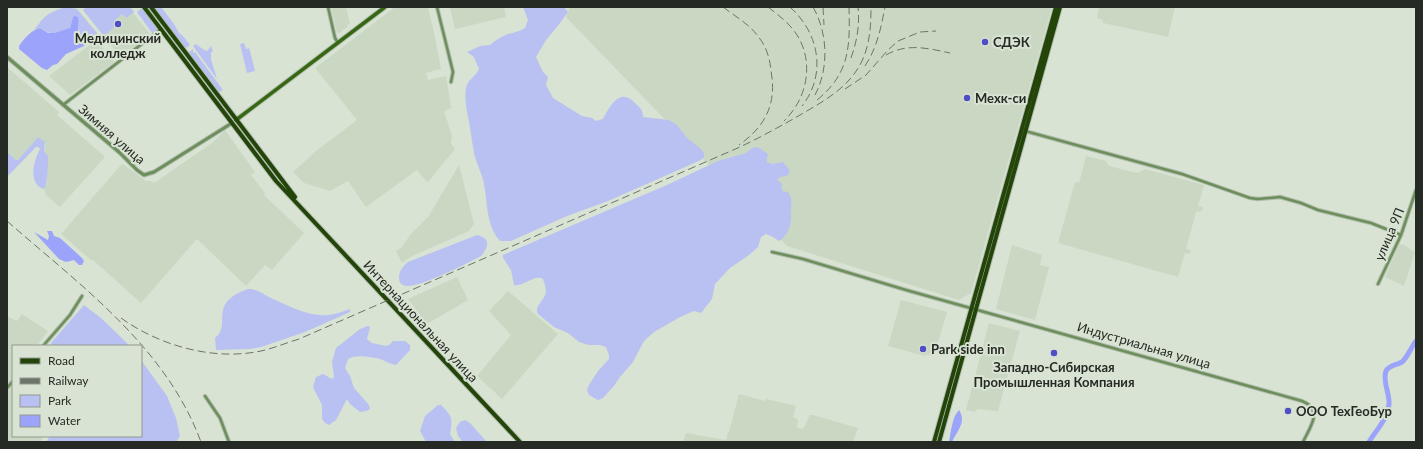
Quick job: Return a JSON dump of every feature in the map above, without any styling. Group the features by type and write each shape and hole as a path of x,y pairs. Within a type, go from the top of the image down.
{"main road":[{"name":"Интернациональная улица","path":"144,7 273,177 520,442"},
{"name":"Интернациональная улица","path":"151,7 276,174 308,213"},
{"path":"232,123 385,7"},
{"path":"939,442 1056,7"},
{"path":"934,442 971,307 1060,7"},
{"path":"199,80 204,77"}],"street":[{"path":"328,7 335,38 338,42"},
{"path":"437,7 453,72 451,82"},
{"path":"63,105 161,29"},
{"name":"Зимняя улица","path":"7,57 144,175 154,172 232,123"},
{"path":"1023,130 1182,174 1255,199 1280,197 1326,212 1371,223 1401,235"},
{"name":"улица 9П","path":"1378,284 1401,235 1416,190"},
{"name":"Индустриальная улица","path":"772,252 803,259 906,290 1305,402 1312,407 1314,416 1303,442"},
{"path":"44,345 70,315 82,296"},
{"path":"205,396 220,418 230,442"}],"shaded area":[{"name":"Медицинский колледж","path":"87,7 130,7 150,34 119,58 114,52 116,51 83,10"},
{"path":"331,7 346,7 350,24 342,30 342,32 337,33"},
{"path":"395,7 428,7 441,69 426,73 428,80 446,76 451,108 444,111 452,136 451,144 455,149 428,182 417,170 366,207 348,181 330,191 304,183 293,172 316,151 357,120 315,68"},
{"path":"450,7 504,7 506,17 455,29"},
{"path":"570,7 1052,7 971,293 959,300 787,246 566,17"},
{"path":"1099,7 1175,7 1168,37 1103,23 1103,20 1097,18"},
{"path":"96,40 114,62 70,95 49,76"},
{"path":"7,67 59,112 57,115 105,157 60,207 46,195 44,189 47,182 46,175 48,156 44,151 46,144 38,137 18,160 7,152"},
{"path":"225,130 255,172 251,175 265,193 264,195 304,233 272,270 265,265 246,286 197,239 141,303 93,260 92,261 61,234 123,164 146,181 151,181 154,183 212,143"},
{"path":"1086,156 1106,161 1109,166 1133,172 1138,173 1145,169 1204,185 1198,206 1203,207 1202,211 1196,212 1186,249 1191,250 1190,254 1185,253 1178,277 1058,243 1075,182 1079,183"},
{"path":"459,165 474,224 469,231 410,257 402,263 396,251 402,247 410,235 428,217"},
{"path":"1400,243 1401,245 1404,245 1415,252 1404,286 1385,277"},
{"path":"1012,245 1042,255 1040,265 1049,267 1035,320 996,309"},
{"path":"457,277 468,300 427,324 408,299"},
{"path":"508,291 558,334 502,399 477,376 511,335 489,311"},
{"path":"901,300 947,312 934,356 926,354 925,356 888,346"},
{"path":"22,314 48,331 38,345 12,345 12,437 43,437 40,442 7,442 7,316 17,321"},
{"path":"989,323 1020,331 998,411 978,409 974,412 966,410"},
{"path":"739,394 765,401 766,399 796,406 793,417 798,421 797,428 803,429 810,415 813,415 858,428 853,442 683,442 686,433 726,440"}],"green space":[{"path":"66,7 77,9 97,33 97,35 84,46 84,43 79,38 80,32 77,27 78,17 73,17 70,28 62,32 51,33 41,28 34,29 47,15"},
{"path":"87,7 130,7 134,12 126,18 122,14 114,21 117,25 106,34 109,38 107,40 83,10"},
{"path":"154,7 161,7 179,33 190,45 186,48 184,47"},
{"path":"523,7 564,7 568,12 546,40 536,57 543,72 548,77 546,85 553,98 582,116 592,118 596,121 603,119 615,101 621,97 628,98 640,108 643,113 643,117 669,120 677,125 687,138 701,149 704,153 704,157 701,160 608,201 567,216 511,241 500,241 495,234 489,219 485,187 473,149 465,93 468,83 479,69 474,57 467,52 480,46 490,45 504,36 525,28 528,20"},
{"path":"143,9 157,28 157,30 152,33 137,12"},
{"path":"244,43 246,49 249,48 255,71 247,73 240,44"},
{"path":"196,44 207,51 211,46 213,52 211,52 211,59 217,79 193,46"},
{"path":"193,49 193,53 195,52 223,90 219,92 215,89 188,53"},
{"path":"38,137 45,142 44,151 48,156 47,178 44,189 35,182 33,171 40,149 38,147 36,147 7,177 7,152 18,160"},
{"path":"758,147 768,154 767,162 772,164 783,162 790,171 787,176 780,177 777,180 782,184 782,191 788,192 790,195 791,201 791,221 785,236 779,241 766,234 761,237 758,247 730,268 715,284 712,299 701,313 694,311 654,332 644,341 633,362 603,398 598,400 589,395 587,390 589,385 598,371 609,359 606,347 579,342 568,333 554,327 538,314 537,308 546,291 543,279 536,278 518,285 514,285 511,270 503,258 503,255 667,185 718,161 746,153 752,148"},
{"path":"477,235 482,236 487,241 486,249 481,256 444,274 412,286 403,285 400,282 399,275 403,267 408,262"},
{"path":"248,289 258,291 307,313 329,315 350,309 350,312 305,332 261,347 250,349 216,350 215,338 222,327 222,314 224,307 235,295"},
{"path":"84,305 101,318 129,345 52,345 51,343"},
{"path":"368,326 370,327 367,339 372,343 386,346 393,341 405,341 410,345 410,350 396,365 380,359 368,357 359,356 348,359 345,368 350,376 354,388 369,405 370,409 360,412 350,404 347,399 336,420 329,425 322,419 322,405 313,387 316,377 323,374 332,379 334,377 332,362 336,348 360,329"},
{"path":"142,361 167,396 176,418 180,436 176,442 46,442 49,437 142,437"},
{"path":"438,405 441,405 451,418 450,434 455,442 426,442 420,431 425,416"},
{"path":"465,420 470,423 487,442 463,442 458,436 456,428 460,422"}],"water":[{"path":"73,17 78,17 79,38 84,43 84,46 66,54 57,64 53,65 47,70 42,68 19,49 19,46 28,35 34,31 40,28 48,33 55,33 70,28"},
{"path":"47,231 52,231 54,236 60,238 82,258 84,261 82,265 79,265 74,260 66,262 59,259 34,232 48,240 49,236"},
{"path":"959,410 962,422 952,442 949,442 953,421"}],"waterway":[{"path":"1369,442 1384,419 1388,409 1389,400 1385,379 1386,371 1389,367 1402,362 1416,341"}],"railway":[{"path":"723,7 748,25 756,34 766,50 771,67 772,93 771,103 767,113 763,122 739,145"},
{"path":"768,7 783,19 795,32 805,54 807,66 806,78 799,101 784,121"},
{"path":"790,7 800,17 808,29 816,54 817,67 815,81 810,94 802,106"},
{"path":"813,7 822,28 825,51 823,74 815,95"},
{"path":"823,7 824,25"},
{"path":"817,100 836,80 846,58 849,35 849,7"},
{"path":"851,58 858,33 858,7"},
{"path":"121,318 136,328 170,343 188,349 206,352 243,354 266,350 299,339 740,147 795,118 824,101 850,80 865,55 870,28 871,7"},
{"path":"865,66 876,45 885,7"},
{"path":"845,89 866,75 898,41 920,32 936,31"},
{"path":"886,55 894,51 909,48 925,48 950,53"},
{"path":"7,221 92,294 144,347 186,408 201,442"}],"place":[{"name":"Медицинский колледж","path":"118,24"},
{"name":"СДЭК","path":"985,42"},
{"name":"Мехк-си","path":"967,98"},
{"name":"Park side inn","path":"923,349"},
{"name":"Западно-Сибирская Промышленная Компания","path":"1054,353"},
{"name":"ООО ТехГеоБур","path":"1288,411"}]}
